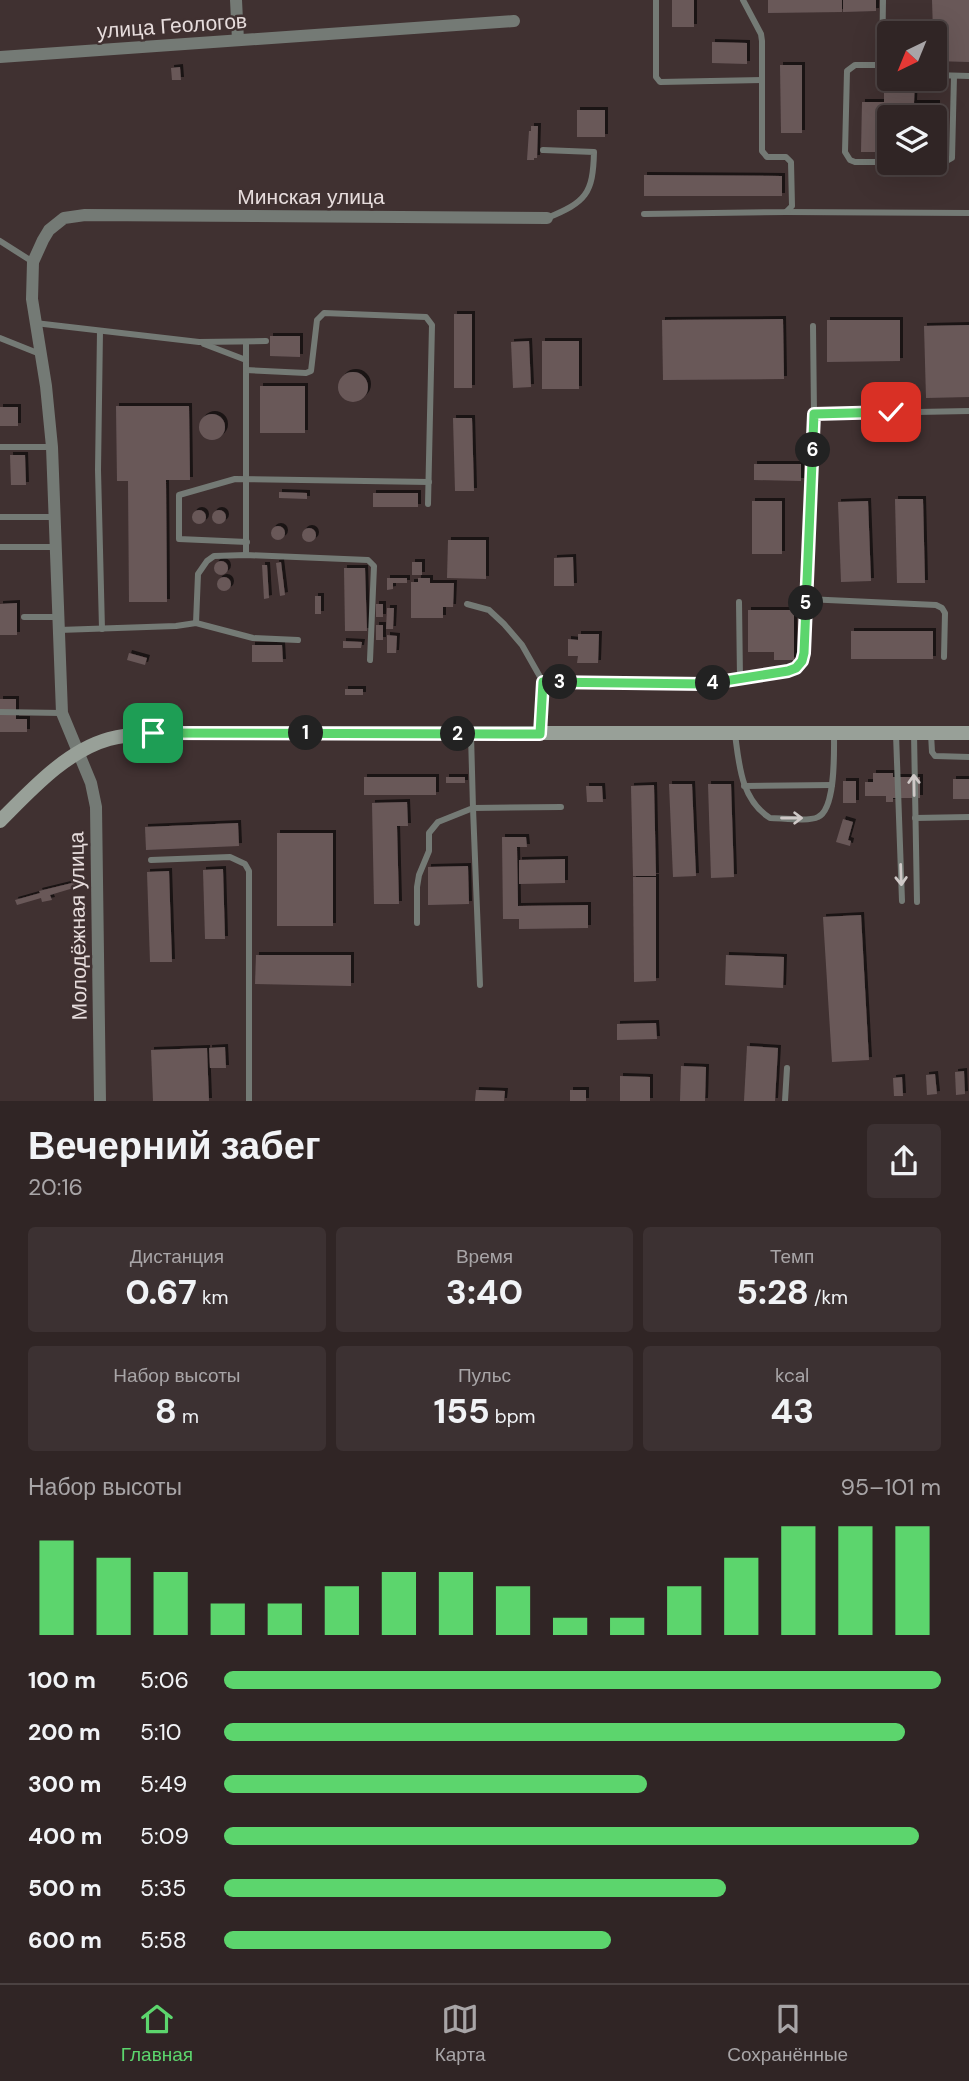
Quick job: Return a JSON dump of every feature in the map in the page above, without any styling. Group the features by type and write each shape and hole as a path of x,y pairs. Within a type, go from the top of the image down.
{"street":[{"path":"236,0 238,40"},
{"name":"улица Геологов","path":"0,57 514,21"},
{"name":"Минская улица","path":"33,262 49,230 64,218 74,216 547,218"},
{"name":"Молодёжная улица","path":"33,262 32,299 46,386 52,447 62,713 91,783 96,807 100,1101"},
{"path":"0,821 31,790 78,753 107,739 153,733 969,733"}],"lane":[{"path":"656,0 656,77 660,82 762,80"},
{"path":"743,0 761,34 762,151 767,157 786,158 791,163 792,206 786,212"},
{"path":"883,0 884,21"},
{"path":"877,65 855,65 847,71 845,152 850,160 855,162 877,162"},
{"path":"947,76 969,76"},
{"path":"947,161 952,158 954,76"},
{"path":"543,150 594,152 593,177 585,197 576,205 547,218"},
{"path":"644,214 863,211 969,213"},
{"path":"0,241 33,262"},
{"path":"246,370 311,372 317,320 324,313 426,317 432,325 428,504"},
{"path":"35,323 199,342 266,341"},
{"path":"543,682 706,684 788,671 796,668 802,661 814,414 813,326"},
{"path":"100,331 98,470 102,629"},
{"path":"0,338 40,354"},
{"path":"199,342 246,360"},
{"path":"246,342 246,555"},
{"path":"814,414 969,411"},
{"path":"0,447 52,447"},
{"path":"247,542 179,539 179,495 228,480 246,479 429,482"},
{"path":"0,517 54,517"},
{"path":"227,541 228,555"},
{"path":"0,547 56,547"},
{"path":"196,623 197,580 201,568 214,556 368,560 374,566 370,660"},
{"path":"806,599 936,605 945,612 944,657"},
{"path":"739,602 740,679"},
{"path":"467,604 489,610 504,624 522,645 543,682 540,734"},
{"path":"24,618 102,629 196,623 253,638 298,640"},
{"path":"0,712 62,713"},
{"path":"914,733 917,902"},
{"path":"930,733 935,756 969,757"},
{"path":"471,734 480,985"},
{"path":"735,734 744,786 763,814 770,818 817,818 824,813 832,786 835,770 834,734"},
{"path":"896,734 902,901"},
{"path":"744,786 832,786"},
{"path":"417,923 417,887 429,851 429,832 438,822 473,808 561,807"},
{"path":"915,818 969,817"},
{"path":"151,860 230,857 245,864 249,872 249,1101"},
{"path":"785,1101 787,1068"}],"building":[{"path":"672,0 694,0 694,27 672,27"},
{"path":"768,0 842,0 842,12 768,13"},
{"path":"843,0 876,0 876,11 843,12"},
{"path":"932,0 969,0 969,62 947,61 947,21 933,21"},
{"path":"712,42 747,43 747,64 712,63"},
{"path":"780,65 802,65 802,133 781,133"},
{"path":"180,67 181,80 172,80 171,68"},
{"path":"884,91 914,91 914,103 937,105 877,105 877,152 861,152 862,102 884,102"},
{"path":"577,110 605,110 605,137 577,137"},
{"path":"531,126 538,126 537,158 527,160 529,131"},
{"path":"644,175 782,176 782,196 644,196"},
{"path":"454,314 472,314 472,388 454,388"},
{"path":"783,319 784,379 663,380 662,320"},
{"path":"827,320 900,320 900,361 827,362"},
{"path":"969,325 969,397 926,398 924,326"},
{"path":"270,336 300,336 300,357 270,356"},
{"path":"529,341 531,387 513,388 511,342"},
{"path":"542,341 579,341 579,389 542,389"},
{"path":"353,372 363,377 368,387 363,397 353,402 343,397 338,387 343,377"},
{"path":"260,386 305,386 305,433 260,433"},
{"path":"116,406 189,406 190,480 166,480 167,602 129,602 128,481 117,481"},
{"path":"0,407 18,407 18,426 0,426"},
{"path":"212,414 221,418 225,427 221,436 212,440 203,436 199,427 203,418"},
{"path":"453,418 472,418 474,491 455,491"},
{"path":"10,455 25,455 26,485 11,485"},
{"path":"754,464 801,464 801,481 754,480"},
{"path":"279,492 307,493 307,499 279,498"},
{"path":"373,493 418,493 418,507 373,507"},
{"path":"895,499 923,499 925,583 897,583"},
{"path":"752,501 782,501 782,554 752,554"},
{"path":"868,501 871,581 841,582 838,502"},
{"path":"199,510 204,512 204,522 199,524 194,522 192,517 194,512"},
{"path":"219,510 224,512 224,522 219,524 214,522 212,517 214,512"},
{"path":"275,526 281,526 285,533 281,540 275,540 271,536 271,530"},
{"path":"306,528 312,528 316,535 312,542 306,542 302,538 302,532"},
{"path":"448,540 486,540 486,579 447,578"},
{"path":"573,557 574,586 554,586 554,558"},
{"path":"221,561 226,563 226,573 221,575 216,573 214,568 216,563"},
{"path":"281,562 285,595 280,596 276,563"},
{"path":"412,562 422,562 422,575 412,575"},
{"path":"262,565 267,565 269,598 264,599"},
{"path":"344,568 365,568 367,631 345,631"},
{"path":"224,577 229,579 229,589 224,591 219,589 217,584 219,579"},
{"path":"387,578 407,578 407,583 393,583 393,589 387,590"},
{"path":"418,578 430,578 430,583 454,583 453,607 443,607 443,618 411,618 411,582 418,582"},
{"path":"315,596 321,596 321,614 315,614"},
{"path":"17,603 17,635 0,635 0,604"},
{"path":"376,604 383,604 383,617 376,617"},
{"path":"387,608 394,608 393,629 386,629"},
{"path":"748,610 794,610 794,660 774,660 774,652 748,652"},
{"path":"376,625 383,625 383,640 376,640"},
{"path":"851,631 933,631 933,659 851,659"},
{"path":"578,634 599,634 598,663 577,663 578,656 568,656 568,639 578,640"},
{"path":"387,635 397,636 396,653 387,653"},
{"path":"343,641 362,642 361,648 343,648"},
{"path":"252,645 282,645 283,662 252,662"},
{"path":"129,653 147,658 145,665 127,660"},
{"path":"345,689 363,689 363,695 345,695"},
{"path":"0,699 16,699 16,719 27,719 27,732 0,732"},
{"path":"873,773 893,773 893,777 920,777 920,798 893,798 893,802 886,802 886,796 865,796 865,782 873,782"},
{"path":"364,777 436,777 436,795 364,795"},
{"path":"446,777 465,777 465,783 446,783"},
{"path":"953,779 969,779 969,799 953,799"},
{"path":"843,781 856,781 856,803 843,803"},
{"path":"669,784 692,784 696,876 673,877"},
{"path":"708,784 731,784 734,877 711,878"},
{"path":"654,785 656,876 633,876 631,786"},
{"path":"586,786 602,786 603,802 587,802"},
{"path":"407,802 408,826 397,826 399,904 374,904 372,803"},
{"path":"843,819 853,822 848,840 851,841 850,846 836,842"},
{"path":"238,823 239,846 146,850 145,827"},
{"path":"277,833 333,833 333,926 277,926"},
{"path":"502,837 526,837 527,847 517,847 518,906 588,905 588,928 519,929 519,919 503,919"},
{"path":"565,859 565,883 519,884 519,860"},
{"path":"468,866 469,904 428,905 428,867"},
{"path":"223,869 225,939 205,939 203,870"},
{"path":"169,871 172,962 150,962 147,872"},
{"path":"633,877 656,877 656,981 634,982"},
{"path":"76,882 77,887 50,895 52,900 42,902 41,898 17,905 15,900 40,893 39,891"},
{"path":"861,915 869,1060 832,1062 823,917"},
{"path":"256,955 351,955 351,986 255,984"},
{"path":"726,955 784,957 783,988 725,985"},
{"path":"656,1023 657,1039 617,1040 617,1024"},
{"path":"747,1046 778,1048 775,1101 744,1101"},
{"path":"225,1047 226,1068 210,1068 209,1048"},
{"path":"207,1048 209,1101 153,1101 151,1050"},
{"path":"681,1066 706,1067 705,1101 680,1101"},
{"path":"964,1071 965,1094 956,1095 955,1072"},
{"path":"935,1074 937,1094 927,1095 926,1075"},
{"path":"620,1076 650,1077 650,1101 620,1101"},
{"path":"902,1077 903,1096 894,1096 893,1078"},
{"path":"476,1090 505,1091 504,1101 475,1101"},
{"path":"570,1090 586,1090 586,1101 570,1101"}],"route":[{"path":"153,733 540,734 543,682 706,684 796,668 804,653 814,414 891,412"}]}
